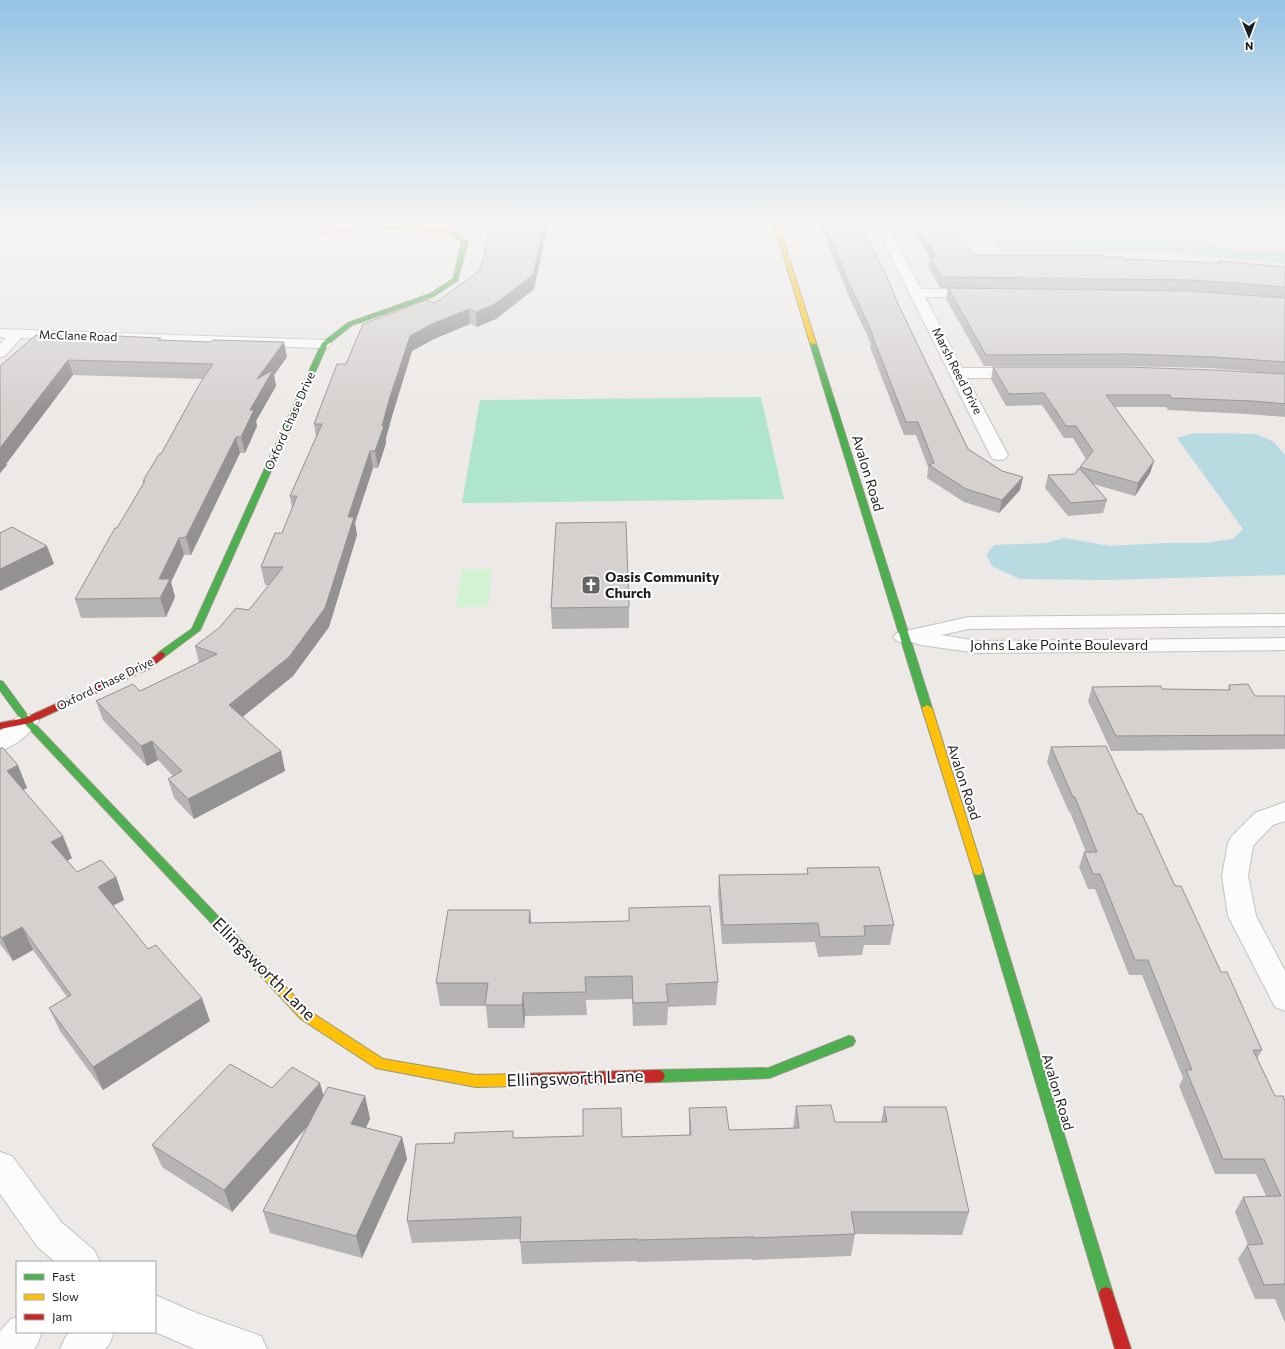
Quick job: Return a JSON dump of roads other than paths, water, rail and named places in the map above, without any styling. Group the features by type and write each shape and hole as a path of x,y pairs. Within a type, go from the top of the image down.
{"street":[{"name":"Oxford Chase Drive","path":"0,726 27,721 147,666 196,630 324,344 350,324 432,295 444,287"},
{"name":"Avalon Road","path":"796,287 983,887 1015,997 1123,1349"},
{"name":"Marsh Reed Drive","path":"914,287 999,455"},
{"path":"917,293 988,293"},
{"name":"McClane Road","path":"0,333 324,344"},
{"path":"0,353 18,333"},
{"path":"958,373 1037,373"},
{"name":"Johns Lake Pointe Boulevard","path":"904,637 969,624 1285,620"},
{"path":"1249,621 1276,644"},
{"name":"Johns Lake Pointe Boulevard","path":"904,637 978,647 1276,644"},
{"name":"Ellingsworth Lane","path":"0,684 27,721 305,1015 380,1064 476,1081 769,1073 849,1041"},
{"name":"Oxford Chase Drive","path":"0,743 27,721"},
{"path":"1285,811 1264,819 1241,843 1235,876 1242,916 1285,999"},
{"path":"0,1167 49,1234 81,1261"},
{"path":"156,1313 190,1329 248,1349"},
{"path":"9,1349 23,1333"},
{"path":"79,1349 95,1333"}],"water":[{"path":"1195,433 1256,434 1274,442 1285,455 1285,575 1104,580 1020,579 993,567 986,555 994,545 1046,543 1064,538 1110,546 1164,543 1204,543 1233,539 1243,529 1177,438"}],"place":[{"name":"Oasis Community Church","path":"591,585"}]}
